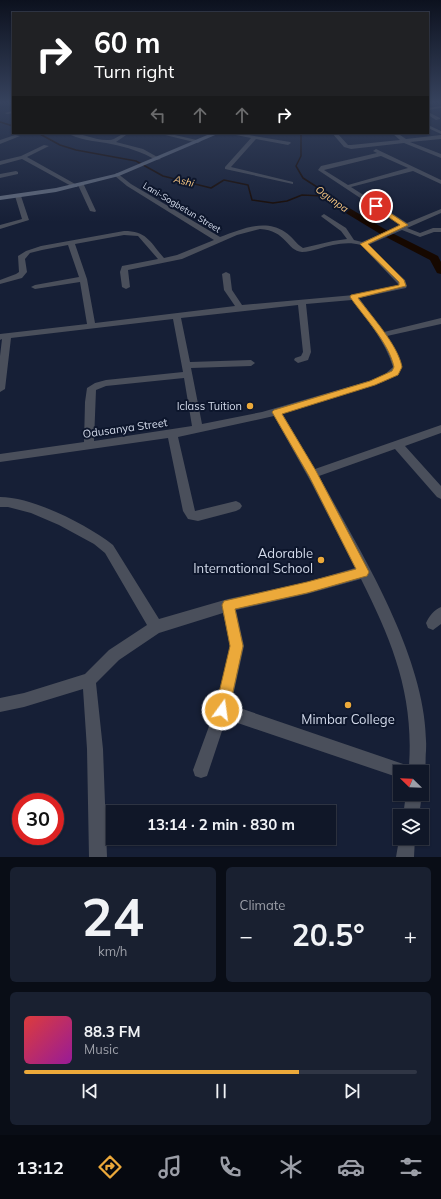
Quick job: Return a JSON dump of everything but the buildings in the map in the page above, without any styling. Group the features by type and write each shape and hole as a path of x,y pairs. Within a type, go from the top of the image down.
{"street":[{"path":"111,142 134,147 158,159"},
{"path":"0,198 78,185 116,175 158,159 196,142"},
{"path":"251,142 228,168 291,183"},
{"path":"281,142 288,143"},
{"path":"344,142 348,146 367,146 406,142 441,156"},
{"path":"0,163 22,157 46,146"},
{"path":"367,146 412,170 441,182"},
{"path":"381,154 323,167 321,169 322,172 402,226 418,234 424,234 433,230 441,230"},
{"path":"22,157 78,185 93,211"},
{"path":"346,187 412,170"},
{"path":"0,176 16,173"},
{"name":"Lani-Sogbetun Street","path":"116,175 129,185 220,240 247,230 270,226 277,229 297,247 303,250 351,241"},
{"path":"0,228 26,220 18,196"},
{"path":"364,244 441,210"},
{"path":"0,389 4,337 240,308 354,297 403,286 402,282 364,244 351,241 349,236 344,231 324,216"},
{"path":"0,282 20,276 23,272 21,258 23,255 41,248 124,233 135,233 140,235 163,261"},
{"path":"126,287 124,272 126,268 179,257 220,240"},
{"path":"71,243 83,278 91,326"},
{"path":"226,274 228,290 240,308"},
{"path":"35,287 83,278"},
{"path":"354,297 382,335 441,321"},
{"path":"298,360 305,358 307,352 302,302"},
{"path":"177,316 198,429"},
{"name":"Odusanya Street","path":"0,458 198,429 277,412 372,383 395,373 398,367 397,361 382,335"},
{"path":"185,365 252,363"},
{"path":"89,446 90,402 92,388 106,383 187,375"},
{"path":"277,412 313,474 391,628 411,685 419,726 418,765"},
{"path":"313,474 441,429"},
{"path":"172,434 189,511 192,515 198,516 236,506"},
{"path":"397,444 441,494"},
{"path":"0,502 10,501 38,511 97,539 108,549 156,627"},
{"path":"0,705 24,700 89,680 114,655 156,627 228,605 307,588 363,572"},
{"path":"201,770 222,710 237,646 228,605"},
{"path":"89,680 95,749 98,857"},
{"path":"222,710 393,768"},
{"path":"405,857 406,845"}],"waterway":[{"name":"Ashi","path":"54,142 76,150 136,161 163,176 211,188 224,180 248,185 252,200 273,203 287,201 302,195 324,196"},
{"name":"Ogunpa","path":"301,142 301,156 296,166 303,178 317,187 323,195"},
{"name":"Ogunpa","path":"324,196 385,233 434,258 441,271"}],"place":[{"name":"Iclass Tuition","path":"250,406"},
{"name":"Adorable International School","path":"321,560"},
{"name":"Mimbar College","path":"348,705"}],"route":[{"path":"222,710 237,646 228,605 307,588 363,572 313,474 277,412 372,383 395,373 398,367 397,361 382,335 354,297 403,286 402,282 364,244 405,225 376,206"}]}
